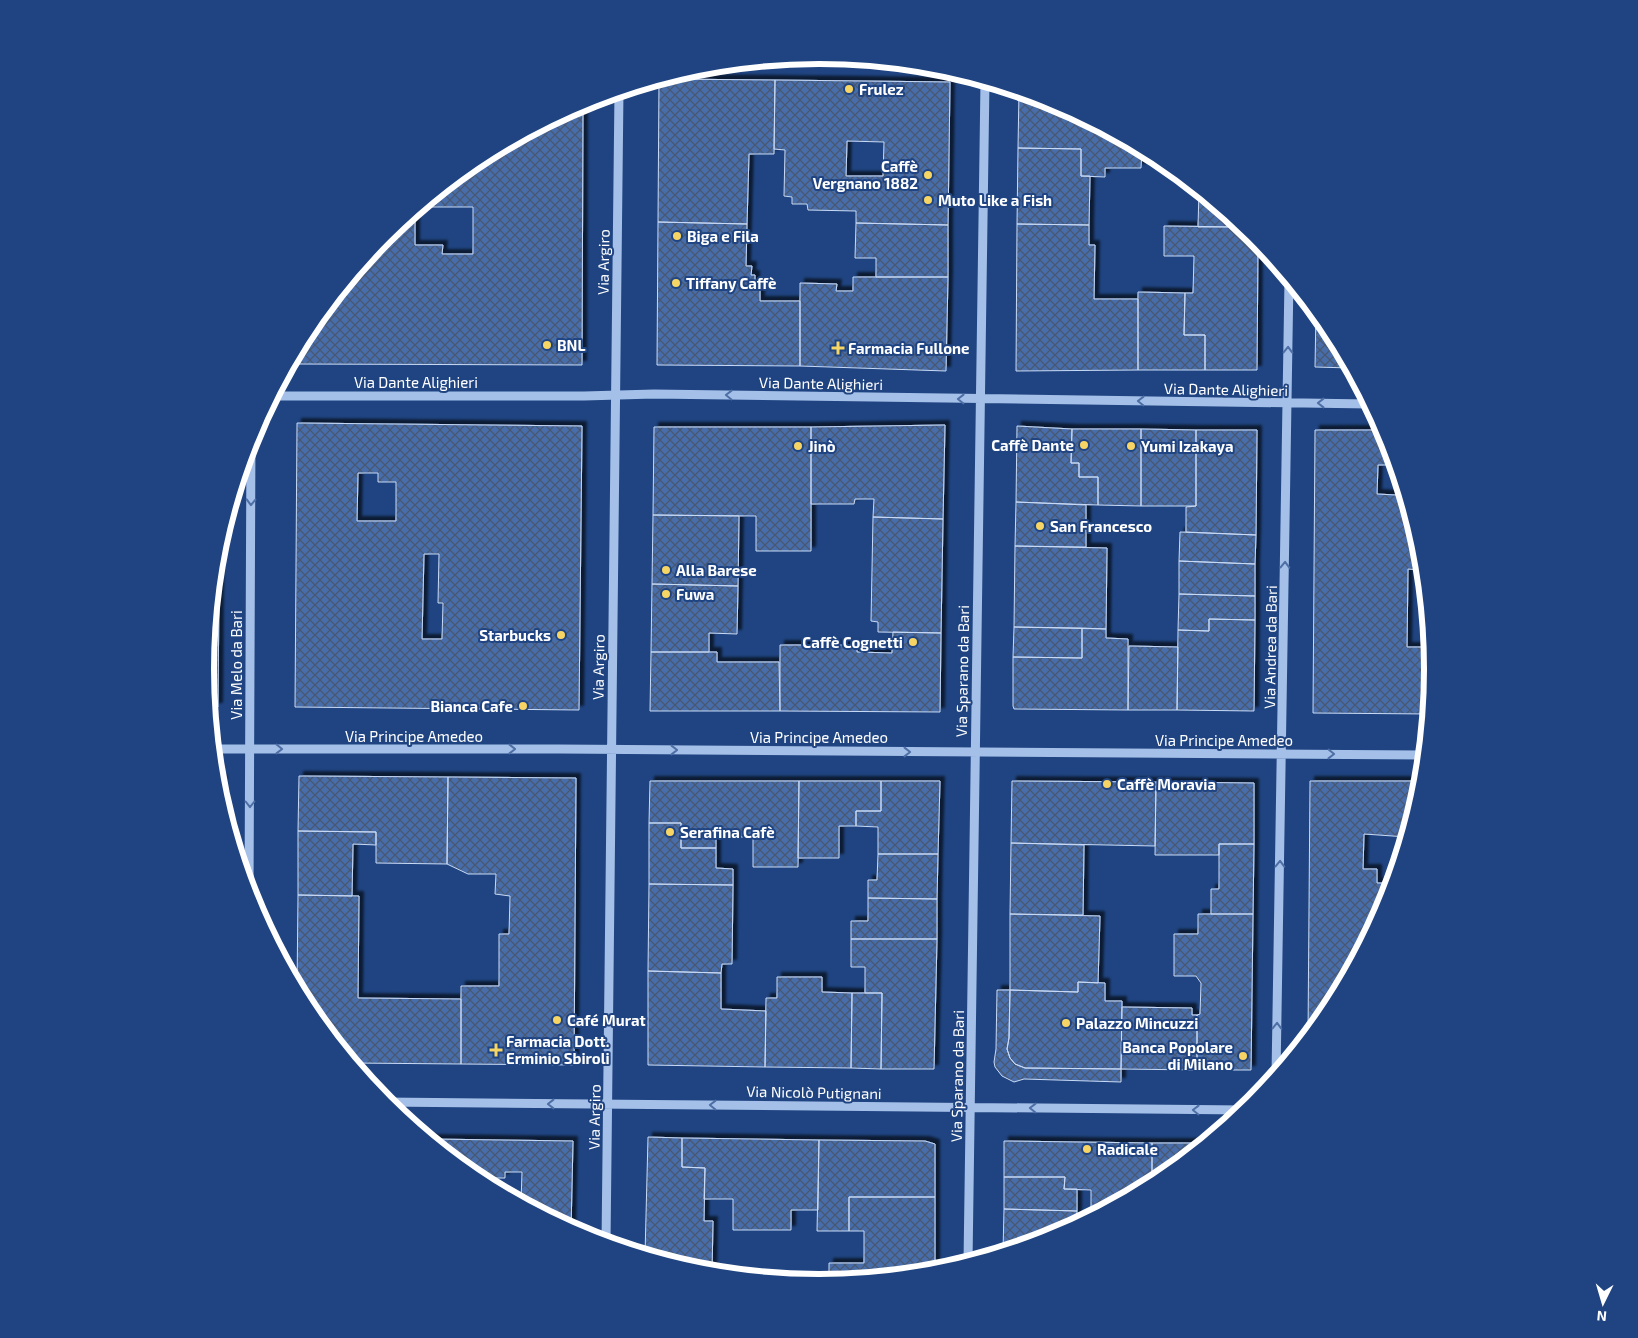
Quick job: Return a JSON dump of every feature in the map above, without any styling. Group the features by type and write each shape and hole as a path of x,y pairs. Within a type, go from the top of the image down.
{"street":[{"name":"Via Sparano da Bari","path":"968,1256 985,87"},
{"name":"Via Argiro","path":"606,1235 619,98"},
{"name":"Via Andrea da Bari","path":"1276,1065 1289,289"},
{"name":"Via Dante Alighieri","path":"279,396 584,396 654,394 1363,404"},
{"name":"Via Melo da Bari","path":"249,872 251,461"},
{"name":"Via Principe Amedeo","path":"219,749 1418,755"},
{"name":"Via Nicolò Putignani","path":"396,1102 1233,1110"}],"building":[{"path":"683,79 775,80 774,154 749,154 747,224 658,222 659,85"},
{"path":"775,80 950,82 948,225 856,223 856,211 808,210 807,204 792,204 792,197 784,196 785,150 774,149","holes":["847,141 884,142 883,176 846,176"]},
{"path":"1019,98 1087,126 1122,145 1142,157 1141,168 1105,168 1105,177 1081,176 1081,149 1018,148"},
{"path":"583,112 582,365 296,364 339,301 364,270 415,219 415,245 443,245 442,254 473,254 473,207 429,207 483,166 516,145"},
{"path":"1018,148 1081,149 1081,176 1090,176 1089,225 1017,224"},
{"path":"1199,198 1232,227 1198,227"},
{"path":"658,222 747,224 746,266 752,266 751,275 755,275 755,288 760,288 760,301 800,301 800,366 657,365"},
{"path":"856,223 948,225 948,277 876,277 876,258 855,258"},
{"path":"1017,224 1089,225 1089,245 1095,245 1094,299 1138,299 1138,370 1016,371"},
{"path":"1164,226 1232,227 1258,253 1257,370 1205,370 1205,335 1184,335 1185,293 1193,293 1194,256 1164,256"},
{"path":"853,277 948,277 946,371 800,366 800,283 837,284 836,291 853,291"},
{"path":"1138,292 1185,293 1184,335 1205,335 1205,370 1138,370"},
{"path":"1316,324 1344,368 1315,367"},
{"path":"297,423 582,426 579,710 295,707","holes":["358,473 378,473 378,482 396,482 396,521 357,521","424,554 439,554 438,603 443,603 442,639 422,639"]},
{"path":"945,425 943,519 873,517 874,499 855,499 854,504 811,504 811,427"},
{"path":"1017,426 1072,429 1071,463 1079,463 1079,477 1098,477 1098,505 1016,502"},
{"path":"654,427 811,427 811,551 756,551 756,516 653,515"},
{"path":"1072,429 1141,429 1141,506 1098,505 1098,477 1079,477 1079,463 1071,463"},
{"path":"1141,429 1196,430 1196,506 1141,506"},
{"path":"1196,430 1257,430 1256,535 1186,532 1186,507 1196,506"},
{"path":"1315,430 1375,430 1389,465 1378,465 1377,494 1396,495 1396,487 1413,551 1416,570 1408,569 1407,647 1423,647 1422,714 1313,713"},
{"path":"1016,502 1086,505 1086,547 1015,546"},
{"path":"653,515 739,516 738,586 652,584"},
{"path":"873,517 943,519 941,633 878,632 878,622 871,621"},
{"path":"1180,532 1256,535 1255,564 1179,561"},
{"path":"1015,546 1107,548 1106,629 1014,627"},
{"path":"1179,561 1255,564 1255,596 1179,594"},
{"path":"652,584 738,586 737,634 709,633 709,652 651,652"},
{"path":"219,590 218,707 215,707 214,669 215,629"},
{"path":"1179,594 1255,596 1255,620 1209,619 1209,631 1178,630"},
{"path":"1209,619 1255,620 1254,711 1177,710 1178,630 1209,631"},
{"path":"1014,627 1082,628 1082,658 1013,657"},
{"path":"1082,628 1106,629 1106,638 1128,639 1128,710 1014,709 1013,657 1082,658"},
{"path":"893,632 941,633 940,712 780,711 780,645 857,645 857,652 892,653"},
{"path":"1129,646 1178,647 1177,710 1128,710"},
{"path":"651,652 717,652 717,662 779,662 780,711 650,711"},
{"path":"299,776 448,777 447,864 376,863 376,832 298,831"},
{"path":"448,777 576,778 574,1065 461,1064 461,986 499,986 499,934 509,934 510,896 495,894 496,874 468,874 447,864"},
{"path":"650,781 799,781 798,867 753,867 753,837 716,837 716,848 681,848 681,823 649,823"},
{"path":"799,781 881,781 881,811 856,811 856,826 839,826 839,858 798,858"},
{"path":"881,781 940,781 938,854 878,854 878,827 856,826 856,811 881,811"},
{"path":"1012,781 1156,782 1155,846 1011,843"},
{"path":"1310,781 1414,781 1401,837 1364,834 1363,869 1377,869 1377,883 1384,883 1384,885 1362,937 1343,972 1308,1024"},
{"path":"1156,782 1254,783 1254,844 1219,844 1219,855 1155,855"},
{"path":"649,823 681,823 681,848 716,848 716,868 733,869 733,885 649,884"},
{"path":"298,831 376,832 376,845 353,844 352,896 298,895"},
{"path":"1011,843 1084,845 1083,915 1010,914"},
{"path":"1219,844 1254,844 1253,914 1211,914 1211,889 1219,889"},
{"path":"878,854 938,854 937,899 868,898 868,880 877,880"},
{"path":"649,884 733,885 732,964 722,964 721,973 648,971"},
{"path":"298,895 359,896 358,998 461,999 461,1064 360,1063 316,1005 297,975"},
{"path":"868,898 937,899 937,939 851,939 851,921 868,921"},
{"path":"1010,914 1100,916 1098,983 1078,982 1078,992 1010,990"},
{"path":"1198,914 1253,914 1251,1070 1197,1070 1197,1015 1200,1014 1201,983 1196,976 1174,976 1174,934 1198,934"},
{"path":"851,939 937,939 934,1069 881,1069 882,993 865,993 865,967 851,967"},
{"path":"648,971 721,973 721,1009 766,1011 765,1067 648,1065"},
{"path":"777,977 822,977 822,992 852,993 851,1068 765,1067 766,998 777,998"},
{"name":"Palazzo Mincuzzi","path":"1078,982 1105,983 1105,1001 1122,1001 1121,1069 1025,1068 1015,1064 1010,1058 1007,1049 1010,990 1078,992"},
{"path":"997,990 1010,990 1007,1049 1010,1058 1015,1064 1025,1068 1121,1069 1121,1082 1024,1079 1014,1082 1002,1076 995,1067 994,1062"},
{"path":"852,993 882,993 881,1069 851,1068"},
{"path":"1122,1007 1192,1008 1192,1015 1197,1015 1197,1070 1121,1069"},
{"path":"648,1137 682,1138 682,1167 705,1168 704,1221 713,1221 712,1265 645,1249"},
{"path":"682,1138 819,1140 818,1210 791,1210 791,1230 733,1230 733,1199 704,1199 705,1168 682,1167"},
{"path":"439,1139 573,1141 571,1221 521,1196 522,1172 505,1172 505,1178 492,1178"},
{"path":"819,1140 925,1141 935,1144 935,1197 849,1197 849,1231 817,1231"},
{"path":"1004,1141 1152,1143 1152,1174 1091,1210 1091,1190 1064,1189 1065,1177 1004,1177"},
{"path":"1152,1143 1194,1143 1187,1149 1152,1174"},
{"path":"1004,1177 1065,1177 1064,1189 1077,1189 1077,1211 1004,1209"},
{"path":"849,1197 935,1197 935,1263 859,1273 829,1274 829,1263 864,1263 864,1231 849,1231"},
{"path":"1004,1209 1077,1211 1077,1217 1003,1245"}],"place":[{"name":"Frulez","path":"849,89"},
{"name":"Caffè Vergnano 1882","path":"928,175"},
{"name":"Muto Like a Fish","path":"928,200"},
{"name":"Biga e Fila","path":"677,236"},
{"name":"Tiffany Caffè","path":"676,283"},
{"name":"BNL","path":"547,345"},
{"name":"Farmacia Fullone","path":"838,348"},
{"name":"Caffè Dante","path":"1084,445"},
{"name":"Jinò","path":"798,446"},
{"name":"Yumi Izakaya","path":"1131,446"},
{"name":"San Francesco","path":"1040,526"},
{"name":"Alla Barese","path":"666,570"},
{"name":"Fuwa","path":"666,594"},
{"name":"Starbucks","path":"561,635"},
{"name":"Caffè Cognetti","path":"913,642"},
{"name":"Bianca Cafe","path":"523,706"},
{"name":"Caffè Moravia","path":"1107,784"},
{"name":"Serafina Cafè","path":"670,832"},
{"name":"Café Murat","path":"557,1020"},
{"name":"Palazzo Mincuzzi","path":"1066,1023"},
{"name":"Farmacia Dott. Erminio Sbiroli","path":"496,1050"},
{"name":"Banca Popolare di Milano","path":"1243,1056"},
{"name":"Radicale","path":"1087,1149"}]}
